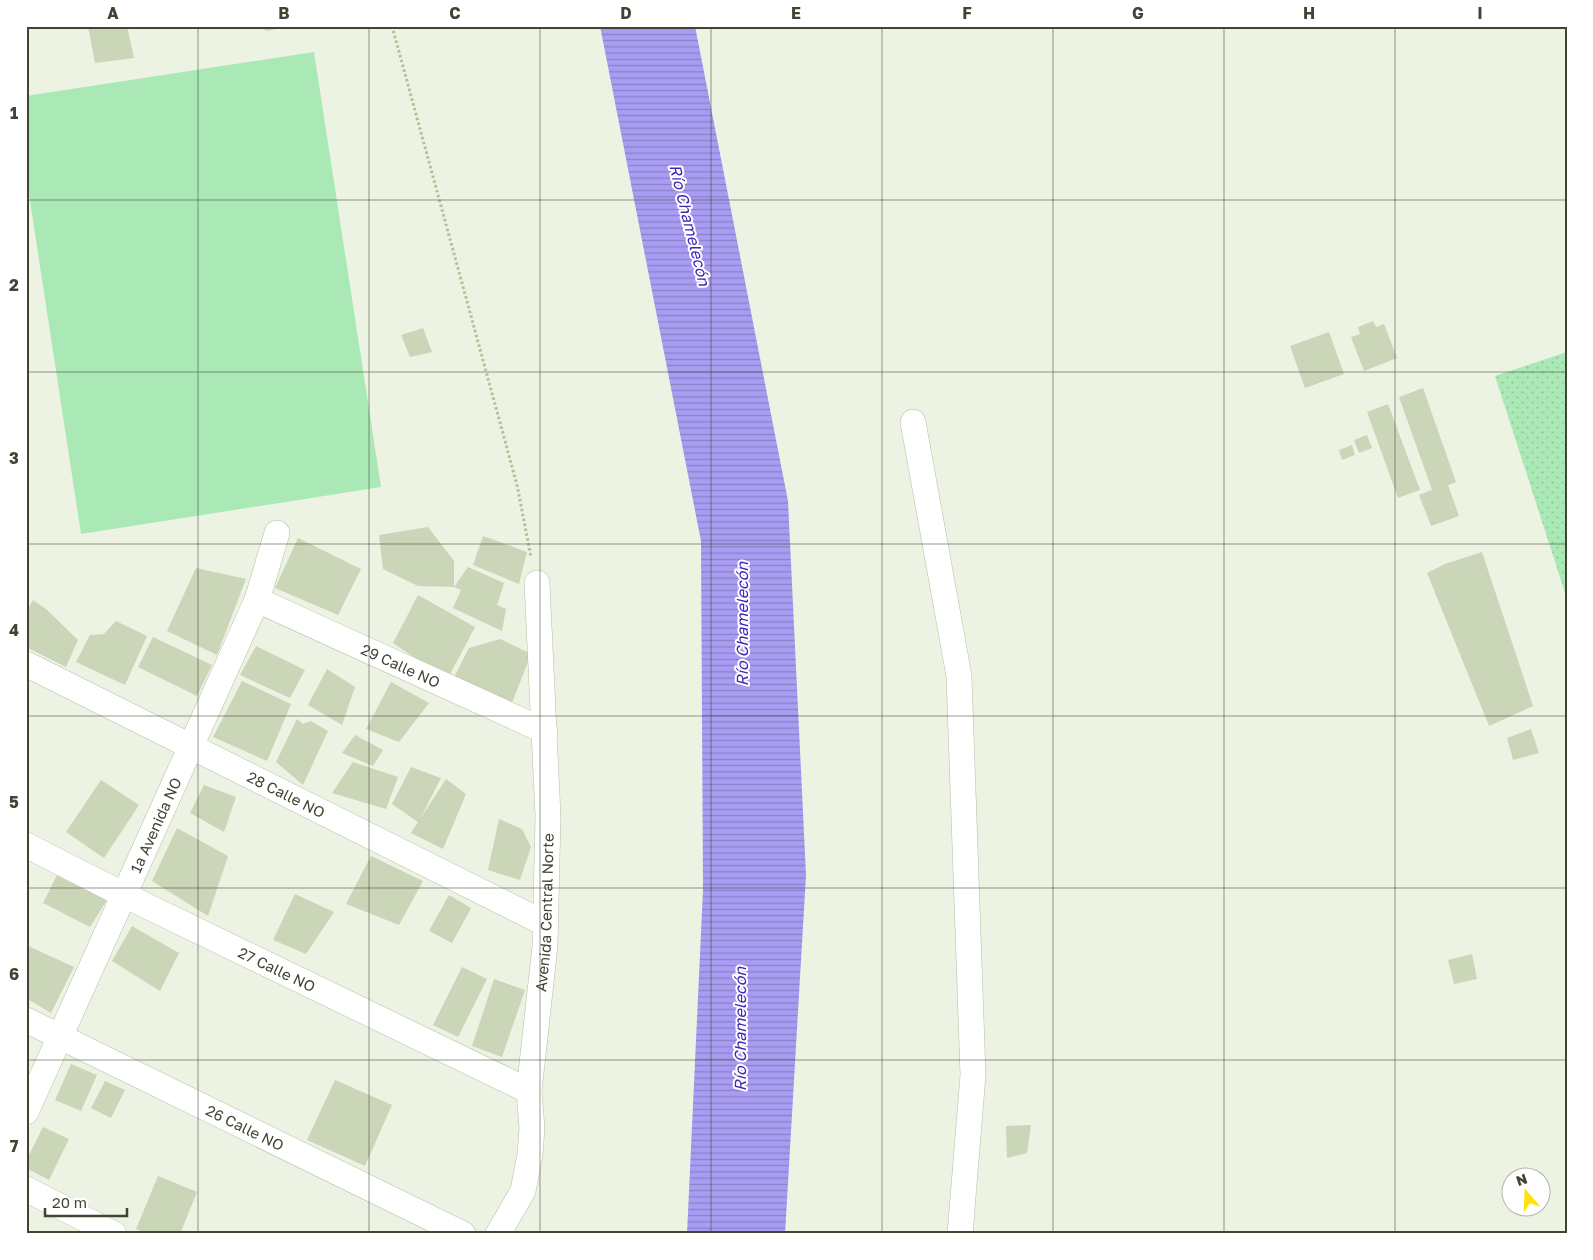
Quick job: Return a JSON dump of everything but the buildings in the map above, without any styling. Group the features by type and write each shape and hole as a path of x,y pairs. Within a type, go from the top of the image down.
{"street":[{"path":"912,422 959,676 973,1075 960,1234"},
{"name":"1a Avenida NO","path":"26,1112 257,600 277,534"},
{"name":"Avenida Central Norte","path":"498,1234 523,1191 531,1146 532,1128 529,1091 546,924 548,816 536,583"},
{"name":"29 Calle NO","path":"257,600 545,730"},
{"name":"28 Calle NO","path":"26,664 546,924"},
{"name":"27 Calle NO","path":"26,845 124,895 529,1091"},
{"name":"26 Calle NO","path":"26,1020 463,1234"},
{"path":"26,1189 114,1234"}],"path":[{"path":"392,26 517,485 536,583"}],"green space":[{"path":"314,52 381,487 81,534 26,175 26,96"},
{"path":"1567,352 1567,599 1495,376"}],"water":[{"name":"Río Chamelecón","path":"600,26 695,26 788,501 806,875 785,1234 687,1234 703,890 701,541"}]}
